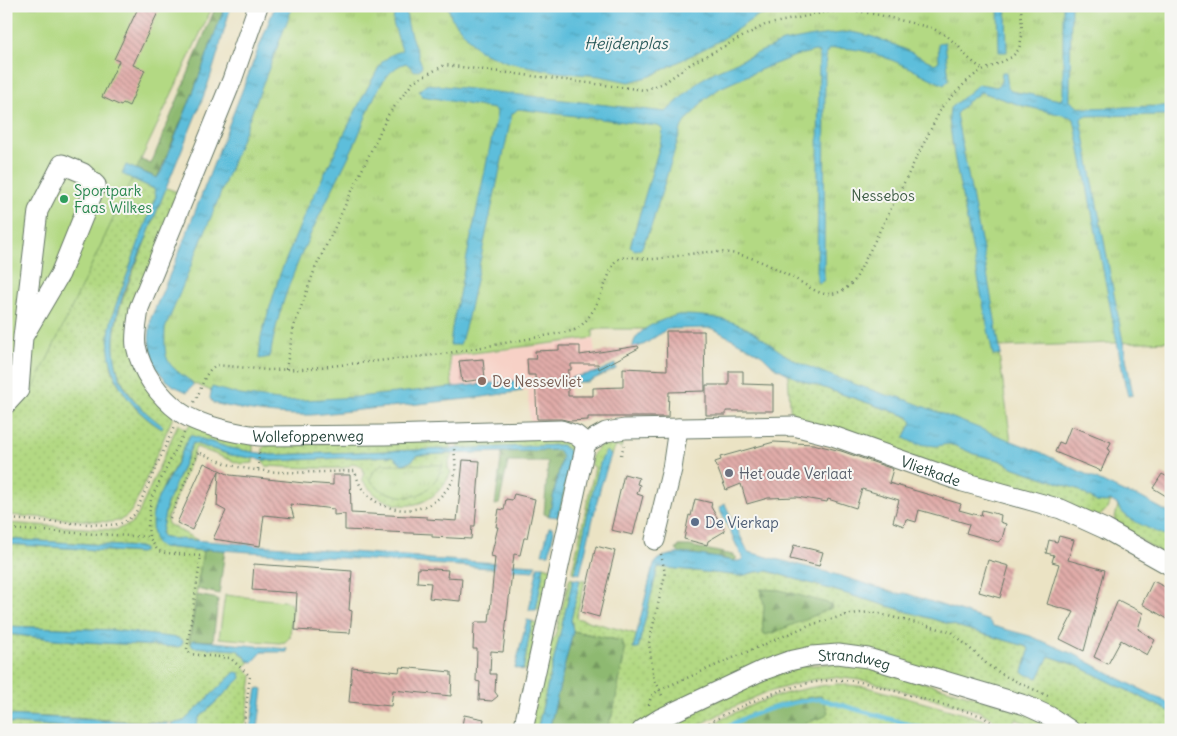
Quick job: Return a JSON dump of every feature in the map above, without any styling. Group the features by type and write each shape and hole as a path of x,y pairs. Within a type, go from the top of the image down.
{"street":[{"name":"Wollefoppenweg","path":"258,6 232,80 139,308 136,345 144,369 157,390 186,415 241,434 260,436 561,430 576,434 586,443"},
{"path":"6,404 19,390 22,337 38,211 62,164 83,173 96,185 60,274 22,337"},
{"name":"Vlietkade","path":"586,443 606,432 625,428 794,426 833,436 963,482 1061,509 1105,529 1171,566"},
{"path":"658,546 678,428"},
{"path":"523,730 586,443"},
{"name":"Strandweg","path":"642,730 670,714 761,671 812,656 838,654 868,658 1025,704 1049,716 1070,730"}],"path":[{"path":"6,519 105,526 116,526 126,522 135,514 186,415 196,400 207,374 211,368 217,365 268,370 443,354 572,331 582,326 590,317 614,263 617,259 623,257 653,259 702,252 727,252 770,265 818,292 832,294 844,290 855,280 942,107 966,82 983,70 1012,57 1019,49 1022,36 1021,6"},
{"path":"286,369 294,326 315,269 388,115 414,81 445,65 644,90 664,83 692,63 766,25 826,12 852,10 932,28 947,36 983,70"},
{"path":"186,415 151,499 148,526 149,537 158,551 201,556 187,650 190,654 230,658 250,676 243,730"},
{"path":"258,469 259,444"},
{"path":"170,518 198,452 238,467 305,473 355,470 360,486 377,502 395,509 405,510 418,509 429,504 449,487 455,474 455,457"},
{"path":"6,529 149,537"},
{"path":"658,546 665,573 649,643 654,681 670,714"},
{"path":"696,730 730,712 788,689 838,680 867,684 982,716 992,723 994,730"}],"shaded area":[{"name":"De Nessevliet","path":"593,339 598,372 570,378 569,422 530,422 528,390 522,391 522,380 453,388 451,357"}],"green space":[{"name":"Sportpark Faas Wilkes","path":"6,6 213,6 31,394 6,392"},
{"path":"216,6 225,6 193,93 157,178 117,160 124,153 151,164"},
{"name":"Nessebos","path":"286,6 1171,6 1171,341 998,347 1012,449 822,379 721,324 655,329 593,329 593,338 449,356 453,393 251,408 165,371 154,336"},
{"path":"122,174 154,189 156,196 114,311 111,367 117,382 136,409 162,429 134,399 121,379 116,364 115,332 122,300 166,188 178,192 132,335 173,417 135,505 124,518 110,522 6,515 6,411"},
{"path":"788,373 798,379 909,417 912,423 906,434 956,446 974,454 999,460 1015,468 1077,489 1097,502 1111,501 1107,509 1100,516 1097,516 791,421"},
{"path":"191,423 253,444 253,452 229,448 190,435 172,472 166,480 154,510 162,547 203,551 189,642 192,643 193,647 237,650 250,662 244,668 252,675 245,730 194,729 199,718 241,678 184,721 178,723 6,715 6,634 84,642 177,647 141,634 113,630 6,626 6,544 140,553 139,547 6,539 6,523 115,530 131,524 138,515 178,424 186,429"},
{"path":"562,436 576,446 579,453 567,518 558,517 567,477 570,452 562,445 457,449 461,439"},
{"path":"624,436 621,448 615,446 611,455 606,452 601,460 575,573 572,572 595,467 591,465 594,453 601,445"},
{"path":"446,439 452,449 272,455 263,453 263,448 266,445"},
{"path":"193,443 231,455 253,458 253,463 241,464 196,447 167,519 168,524 199,541 165,538 162,537 161,533 167,503"},
{"path":"558,450 562,457 549,516 544,514 548,462 508,462 499,504 495,505 502,452"},
{"path":"452,454 448,465 451,472 443,486 433,496 409,505 396,504 384,500 372,491 362,479 363,468 357,464 342,468 266,466 262,459 272,461 393,456 402,464 410,462 418,455"},
{"path":"383,464 443,465 436,480 426,491 405,497 391,494 378,488 370,479 375,469"},
{"path":"1118,505 1126,516 1171,538 1171,559 1114,523"},
{"path":"679,546 690,546 733,555 737,558 734,561 680,553 676,550"},
{"path":"206,549 225,550 219,594 197,589 203,551"},
{"path":"544,566 553,569 543,610 536,610"},
{"path":"658,567 741,576 768,571 1025,646 1028,647 1029,651 1023,672 1038,678 1048,656 1076,665 1171,712 1171,730 1079,730 1069,722 849,649 638,725 632,730 606,730 613,713 625,651 622,641 573,631 571,620 580,580 585,581 576,618 637,634 633,649"},
{"path":"570,578 573,579 537,730 529,730 549,645 555,636"},
{"path":"760,589 780,590 831,604 832,608 764,635 764,604"},
{"path":"197,595 218,599 213,641 193,640 192,643 189,643"},
{"path":"225,595 290,603 292,608 290,637 285,642 279,643 219,638"},
{"path":"532,621 539,626 527,670 523,670"},
{"path":"573,631 622,641 625,651 613,713 606,730 549,730"},
{"path":"848,662 1016,708 1060,730 1025,730 1026,723 1015,719 1011,730 998,730 993,719 979,711 868,681 833,677 806,681 762,694 727,710 691,730 652,730 792,667"},
{"path":"838,684 867,687 982,719 987,722 992,730 795,730 807,722 823,717 751,713 717,730 703,730 735,713 768,699 802,689"},
{"path":"822,696 828,712 824,717 807,722 795,730 717,730 766,708"},
{"path":"6,723 112,730 6,730"}],"water":[{"path":"225,6 231,6 210,77 128,281 122,298 115,331 116,364 122,383 140,407 163,426 162,429 150,421 130,401 115,376 111,363 109,334 112,319 156,196 154,189 122,174 126,165 157,178 161,172"},
{"path":"275,6 293,6 216,205 165,329 165,349 168,361 177,371 192,382 193,386 187,392 165,379 154,365 149,338 151,318 179,253"},
{"path":"395,6 407,6 407,21 422,66 419,70 415,71 406,63 397,67 381,84 294,273 276,328 270,357 259,359 261,337 280,274 306,211 382,62 402,50 393,23"},
{"name":"Heijdenplas","path":"448,6 812,6 757,16 721,40 651,76 629,82 600,76 557,72 507,62 478,50 451,17"},
{"path":"998,6 1006,6 1007,52 999,52"},
{"path":"1063,6 1071,6 1070,101 1078,107 1086,108 1170,106 1170,115 1084,116 1081,119 1133,395 1128,396 1074,119 1020,105 981,92 967,102 956,114 983,250 1001,355 993,355 954,155 949,119 950,108 979,84 997,87 1001,82 1002,72 1006,72 1008,88 1011,91 1061,100 1063,95"},
{"path":"850,32 883,40 935,64 939,61 938,43 945,42 949,80 944,85 903,65 859,50 829,49 826,54 825,70 824,280 820,283 817,281 819,53 815,51 795,56 760,70 720,88 705,99 682,126 651,227 641,249 635,250 630,247 663,129 658,126 518,109 512,114 468,317 460,345 450,345 497,113 494,109 422,96 419,91 427,84 666,112 699,81 716,71 783,42"},
{"path":"678,315 709,317 729,321 749,329 781,352 807,366 889,396 899,397 1040,452 1123,492 1140,497 1171,514 1171,538 1133,520 1110,500 1107,503 1097,502 1077,489 1015,468 999,460 974,454 956,446 949,444 936,446 916,444 904,438 912,423 909,417 798,379 773,366 762,355 712,328 667,329 645,344 633,349 637,336 642,331 664,319"},
{"path":"615,364 616,369 587,382 571,382 570,378 597,372"},
{"path":"522,380 522,391 476,398 311,415 286,415 250,411 213,403 210,398 212,387 240,395 286,401 357,397"},
{"path":"190,435 229,448 272,455 562,445 570,452 567,477 558,517 549,516 562,457 558,450 418,455 410,462 402,464 393,456 272,461 231,455 193,443 167,503 161,533 162,537 165,538 428,559 536,565 534,571 162,547 156,544 153,534 152,524 155,506"},
{"path":"606,451 611,455 600,489 580,574 575,573 593,490 601,460"},
{"path":"725,504 748,552 834,574 899,594 905,593 989,621 993,626 1030,636 1078,656 1171,704 1171,712 1076,665 1049,656 1038,678 1025,674 1023,672 1029,651 1028,647 768,571 741,576 658,567 638,649 633,649 652,570 657,561 675,554 705,556 734,561 743,559 719,508"},
{"path":"549,527 552,527 554,531 549,554 542,554"},
{"path":"6,539 139,547 144,549 144,551 140,553 6,544"},
{"path":"538,566 544,566 536,610 529,610"},
{"path":"573,579 580,580 571,620 573,631 549,730 537,730"},
{"path":"527,620 532,621 523,670 515,668"},
{"path":"6,626 113,630 178,638 183,642 181,646 177,647 84,642 6,634"},
{"path":"193,640 287,649 287,652 262,652 253,662 248,661 237,650 193,647 191,644"},
{"path":"235,672 240,673 241,678 199,718 195,730 171,730 171,724 184,721"},
{"path":"257,689 263,689 259,730 250,730"},
{"path":"6,715 168,724 168,730 112,730 6,723"}],"building":[{"path":"139,6 161,6 133,65 145,70 129,106 123,103 121,106 102,97 119,61 114,59"},
{"path":"666,331 704,331 705,391 669,392 668,417 588,417 588,420 570,421 537,419 535,375 528,375 527,359 536,359 535,351 559,350 559,346 580,346 580,355 638,346 639,348 599,369 598,364 571,364 571,370 568,370 568,386 563,388 568,388 568,396 593,396 593,388 623,387 623,368 667,370"},
{"path":"483,359 485,379 462,382 459,361"},
{"path":"729,371 743,371 743,384 773,385 773,411 726,411 726,415 706,415 706,385 729,385"},
{"path":"1071,426 1111,442 1108,449 1110,450 1101,471 1055,452 1059,442 1064,444"},
{"path":"774,442 813,444 841,451 893,469 889,483 961,504 959,510 981,516 982,510 1001,515 1000,522 1006,524 1002,539 998,542 966,533 969,524 919,510 916,522 906,519 904,526 893,522 899,500 862,489 856,508 828,499 827,502 797,497 768,498 747,504 741,484 726,490 715,462 721,460 720,457"},
{"path":"463,460 480,461 475,526 472,526 471,539 432,537 432,534 345,530 345,514 334,515 334,509 290,504 294,518 264,515 260,546 213,539 226,511 217,506 219,471 192,530 177,523 204,463 230,475 304,483 333,485 333,475 350,475 351,513 427,517 427,519 457,521"},
{"path":"624,474 639,478 637,484 640,485 637,494 643,496 633,535 611,530"},
{"path":"1162,474 1171,479 1171,499 1153,488"},
{"path":"514,494 535,499 527,538 524,538 520,555 514,554 503,652 491,651 490,674 496,674 495,692 498,696 492,701 479,700 480,682 476,681 477,649 473,649 474,626 476,622 489,622 495,557 491,556 498,527 496,527 499,509 504,510 506,499 512,500"},
{"path":"695,499 712,503 711,507 725,531 708,541 707,545 684,539 689,515 691,516"},
{"path":"1059,536 1074,540 1068,560 1105,570 1084,651 1060,639 1074,612 1047,604 1059,564 1052,562 1054,555 1046,553 1049,540 1057,542"},
{"path":"794,545 823,552 819,566 790,559"},
{"path":"596,546 615,551 599,617 581,612"},
{"path":"988,560 1009,566 1000,598 979,592"},
{"path":"254,564 352,571 349,610 352,611 350,633 295,630 297,593 252,590"},
{"path":"418,568 448,570 447,577 462,578 460,601 429,598 431,583 417,582"},
{"path":"1153,581 1171,590 1171,621 1142,604"},
{"path":"1118,600 1143,613 1138,629 1155,640 1147,655 1121,640 1108,664 1094,657"},
{"path":"352,667 399,672 400,667 451,672 451,696 393,690 391,706 349,702"},
{"path":"464,715 484,719 482,730 461,730"}],"waterway":[{"path":"721,730 744,718 769,709 820,699 928,730"}],"place":[{"name":"Sportpark Faas Wilkes","path":"64,199"},
{"name":"De Nessevliet","path":"482,381"},
{"name":"Het oude Verlaat","path":"729,473"},
{"name":"De Vierkap","path":"695,522"}]}
